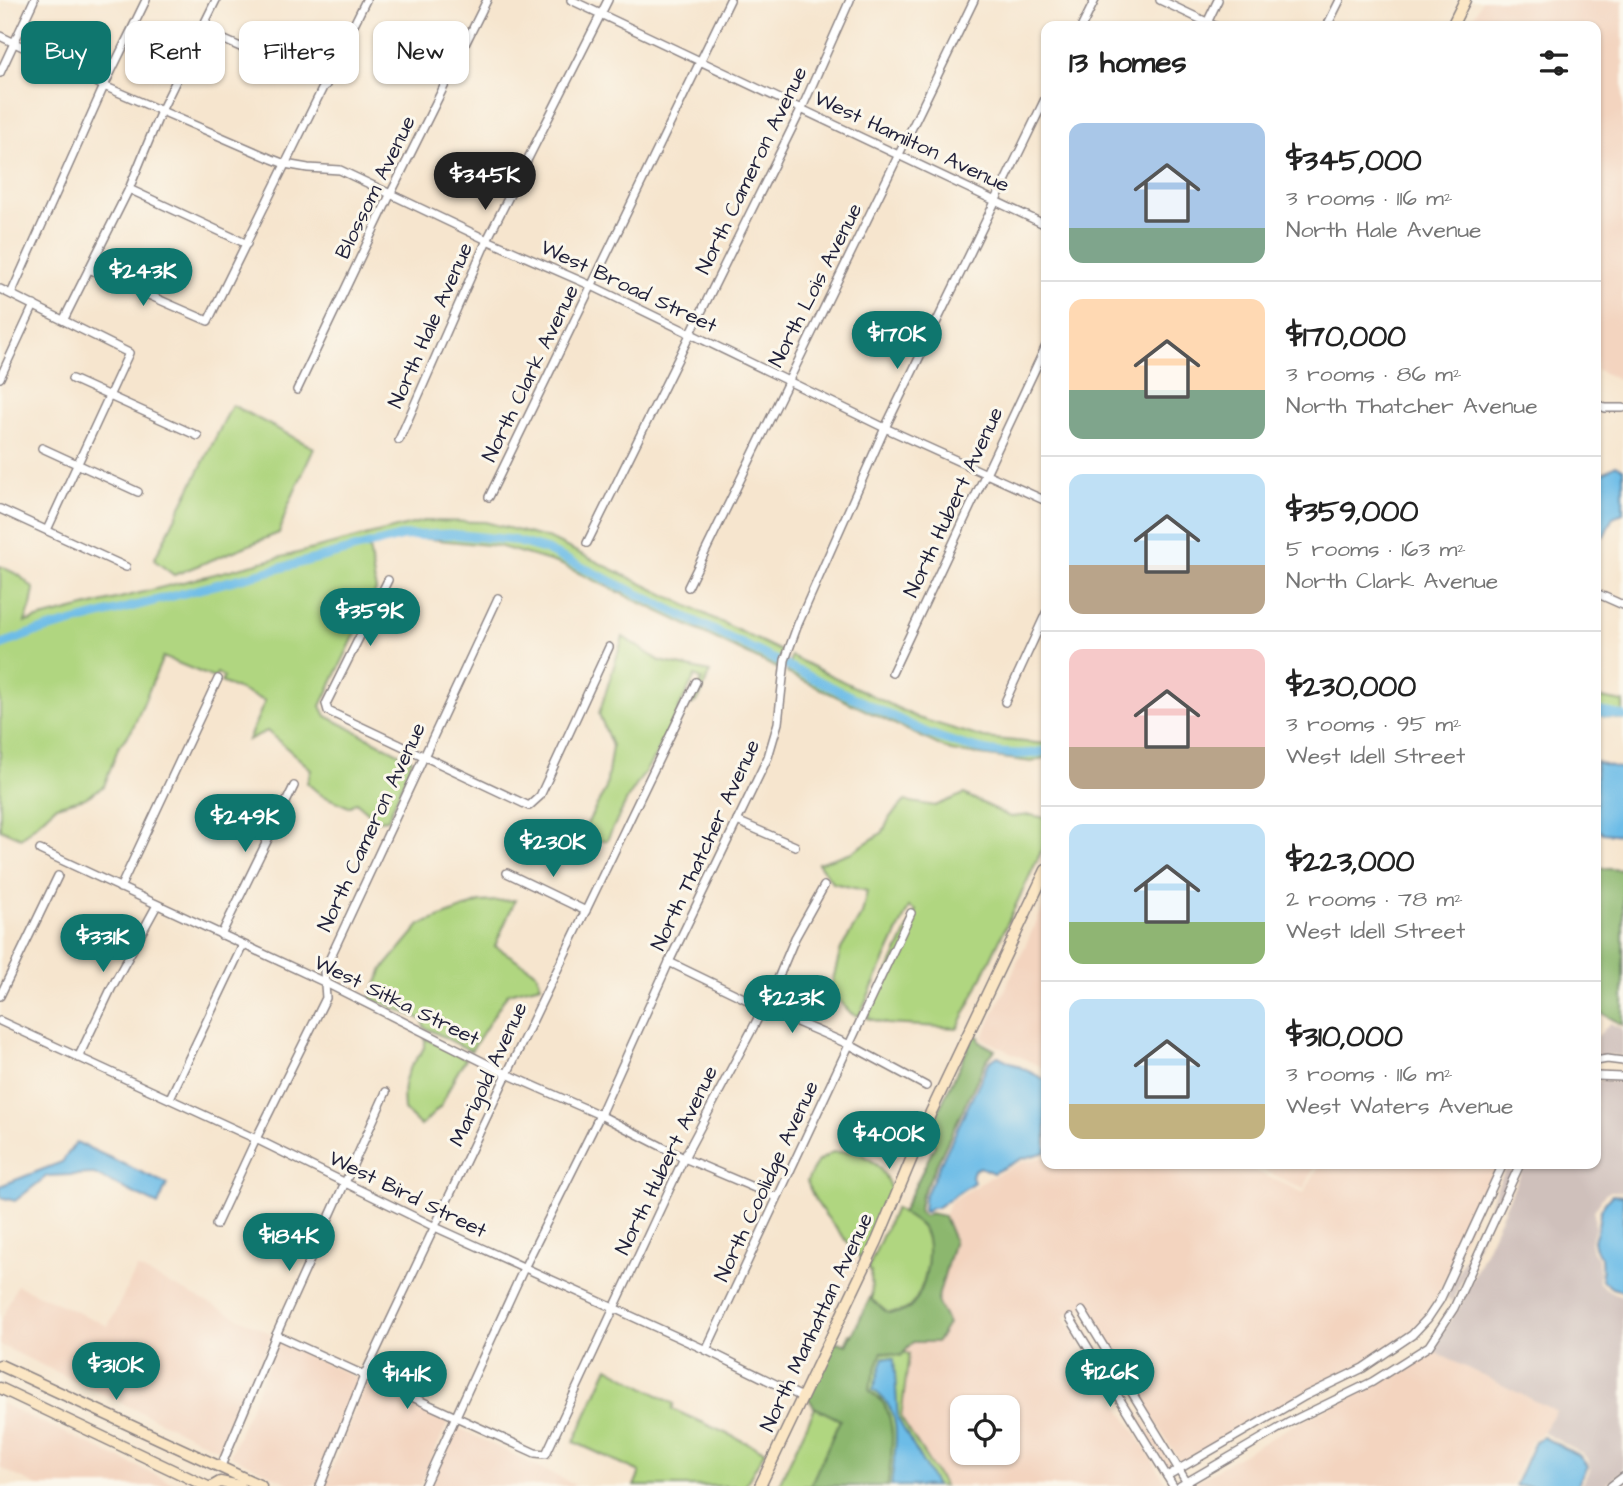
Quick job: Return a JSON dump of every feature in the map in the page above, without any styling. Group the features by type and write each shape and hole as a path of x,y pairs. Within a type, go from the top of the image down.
{"street":[{"path":"0,73 34,0"},
{"path":"11,294 104,86 146,0"},
{"path":"206,21 216,0"},
{"name":"Blossom Avenue","path":"297,390 487,0"},
{"name":"West Hamilton Avenue","path":"571,0 1041,223"},
{"name":"North Hale Avenue","path":"399,440 487,240 608,0"},
{"name":"North Clark Avenue","path":"489,497 730,0"},
{"name":"North Cameron Avenue","path":"587,543 802,108 850,0"},
{"name":"North Lois Avenue","path":"688,587 974,0"},
{"path":"1084,21 1095,0"},
{"path":"1160,0 1202,21"},
{"path":"1211,21 1217,0"},
{"path":"1330,21 1340,0"},
{"path":"1454,21 1465,0"},
{"path":"89,270 208,321 326,85 362,1"},
{"name":"West Broad Street","path":"0,36 104,86 285,164 340,170 487,240 592,286 885,428 1041,499"},
{"path":"225,40 326,85"},
{"path":"64,319 128,189 175,84"},
{"name":"North Thatcher Avenue","path":"424,1486 524,1268 600,1115 669,962 768,757 778,723 785,660 798,624 885,428 1041,107"},
{"path":"128,189 247,244"},
{"path":"0,289 129,353 47,530"},
{"path":"0,378 34,305"},
{"name":"North Hubert Avenue","path":"892,673 1041,357"},
{"path":"72,379 198,436"},
{"path":"1601,406 1623,408"},
{"path":"42,448 138,492"},
{"path":"0,509 126,567"},
{"path":"388,580 326,704 328,711 422,758 529,806 540,796 609,647"},
{"path":"1601,595 1623,605"},
{"name":"North Cameron Avenue","path":"216,1224 326,998 324,971 498,598"},
{"path":"1004,702 1041,624"},
{"path":"120,888 218,679"},
{"name":"Marigold Avenue","path":"320,1486 365,1376 696,682"},
{"path":"221,935 294,786"},
{"path":"737,821 794,846"},
{"name":"West Sitka Street","path":"40,850 324,982 507,1074 600,1115 684,1158 776,1197"},
{"path":"508,873 586,911"},
{"path":"0,996 58,876"},
{"name":"North Manhattan Avenue","path":"760,1486 877,1241 932,1112 1041,881"},
{"name":"North Hubert Avenue","path":"454,1417 535,1453 546,1454 684,1158 774,988 794,938 824,886"},
{"path":"78,1058 112,987 157,905"},
{"name":"North Coolidge Avenue","path":"706,1350 911,913"},
{"path":"170,1098 243,946"},
{"path":"669,962 762,1007 850,1045 926,1086"},
{"name":"West Bird Street","path":"0,1021 170,1098 435,1227 706,1350 802,1397"},
{"path":"1601,1060 1623,1061"},
{"path":"1601,1076 1623,1077"},
{"path":"221,1466 276,1335 386,1092"},
{"path":"1167,1476 1363,1368 1412,1335 1440,1300 1501,1169"},
{"path":"1082,1311 1178,1468 1185,1484 1288,1423 1372,1382 1429,1346 1454,1308 1518,1169"},
{"path":"1440,1300 1454,1308"},
{"path":"1070,1318 1173,1486"},
{"path":"276,1335 454,1417"},
{"path":"0,1364 261,1486"},
{"path":"0,1388 206,1486"},
{"path":"1321,1389 1329,1403"},
{"path":"1611,1486 1623,1476"},
{"path":"213,1486 220,1482 240,1486"}],"shaded area":[{"path":"1482,0 1623,0 1623,382 1601,371 1601,21 1472,21"},
{"path":"1041,912 1041,1067 982,1039"},
{"path":"1610,1023 1623,1029 1623,1056 1601,1056 1601,1033"},
{"path":"1601,1081 1623,1082 1623,1192 1611,1191 1604,1195 1594,1211 1595,1229 1590,1242 1592,1252 1598,1258 1599,1283 1611,1292 1623,1296 1623,1471 1603,1486 1581,1486 1590,1468 1588,1460 1582,1453 1542,1432 1556,1411 1430,1350 1460,1306 1523,1169 1601,1169"},
{"path":"1041,1157 1041,1169 1251,1169 1304,1193 1317,1169 1496,1169 1436,1298 1425,1316 1410,1332 1362,1364 1304,1392 1180,1462 1083,1305 1076,1310 1172,1467 1169,1469 1071,1312 1064,1317 1168,1486 940,1486 901,1417 901,1356 913,1342 936,1301 949,1262 954,1240 944,1216 951,1201 991,1177 1022,1162"},
{"path":"1261,1169 1314,1169 1304,1189"},
{"path":"1506,1169 1513,1169 1452,1302 1446,1298"},
{"path":"137,1268 272,1334 222,1451 0,1345 0,1323 17,1285 108,1326"},
{"path":"278,1341 359,1379 316,1486 294,1486 230,1455"},
{"path":"1430,1350 1557,1411 1541,1434 1532,1440 1511,1486 1195,1486 1193,1483 1290,1427 1373,1386"},
{"path":"366,1382 448,1422 420,1486 325,1486"},
{"path":"0,1403 179,1486 38,1486 0,1468"},
{"path":"455,1426 577,1486 429,1486"}],"green space":[{"path":"232,405 314,448 279,533 174,575 154,560"},
{"path":"424,521 485,522 550,539 783,652 779,669 560,564 498,546 408,537 369,548 376,590 321,706 326,716 412,760 388,819 377,820 356,802 349,807 321,795 307,783 311,769 267,731 248,740 265,701 221,682 224,677 217,673 214,678 163,657 132,730 119,746 104,786 85,798 56,806 21,838 0,829 0,566 19,575 34,589 25,622"},
{"path":"623,637 660,661 710,672 702,692 690,705 702,680 695,676 656,755 628,798 607,840 525,850 516,822 566,829 586,826 606,788 612,746 599,714"},
{"path":"791,656 918,718 984,738 1041,744 1041,759 1032,762 951,751 787,673"},
{"path":"1601,698 1623,702 1623,720 1601,716"},
{"path":"964,794 1010,817 1041,817 1041,852 958,1028 887,1024 867,1018 916,911 909,907 859,1016 852,1014 830,991 841,949 862,914 867,891 833,883 818,863 852,852 883,832 890,817 905,801 935,806"},
{"path":"1601,868 1623,870 1623,1025 1601,1013"},
{"path":"515,900 495,946 536,972 541,985 508,993 471,1051 424,1027 423,1020 370,998 383,969 420,925 480,902"},
{"path":"974,1035 979,1037 980,1042 995,1050 986,1061 919,1206 920,1213 925,1216 930,1213 944,1216 954,1240 937,1301 948,1324 937,1342 913,1342 901,1356 882,1352 869,1389 884,1404 891,1424 888,1486 810,1486 840,1420 814,1407 807,1396 834,1341 847,1345 872,1294 872,1300 888,1313 898,1313 911,1306 922,1287 928,1262 927,1239 922,1227 902,1213 935,1145 926,1137"},
{"path":"425,1038 466,1059 441,1106 421,1126 404,1110 404,1090 407,1075 422,1050"},
{"path":"833,1152 853,1152 870,1159 884,1175 892,1195 863,1261 824,1213 807,1181 817,1162"},
{"path":"895,1208 922,1228 926,1236 928,1257 924,1281 914,1302 904,1311 887,1313 872,1300 871,1272 868,1268"},
{"path":"850,1334 909,1354 901,1418 944,1486 778,1486"},
{"path":"608,1367 674,1404 672,1409 765,1451 745,1486 634,1486 640,1472 574,1442"}],"water":[{"path":"1616,465 1623,469 1623,513 1613,517 1604,536 1601,537 1601,472"},
{"path":"1601,763 1623,769 1621,835 1603,833"},
{"path":"998,1056 1041,1078 1041,1153 1021,1159 993,1173 980,1167 974,1170 974,1182 936,1208 923,1211 924,1198 989,1062"},
{"path":"76,1142 167,1184 158,1205 94,1174 47,1176 15,1201 0,1197 0,1186 62,1162"},
{"path":"1612,1195 1623,1196 1623,1291 1612,1288 1602,1280 1601,1257 1593,1241 1602,1208"},
{"path":"884,1357 894,1359 898,1419 936,1486 891,1486 896,1446 894,1421 891,1409 873,1390"},
{"path":"1543,1437 1580,1456 1587,1466 1577,1486 1515,1486 1535,1441"}],"waterway":[{"path":"0,645 35,632 403,536 450,534 512,540 544,549 927,733 986,751 1016,754 1041,752"},
{"path":"1601,712 1623,716"}]}
